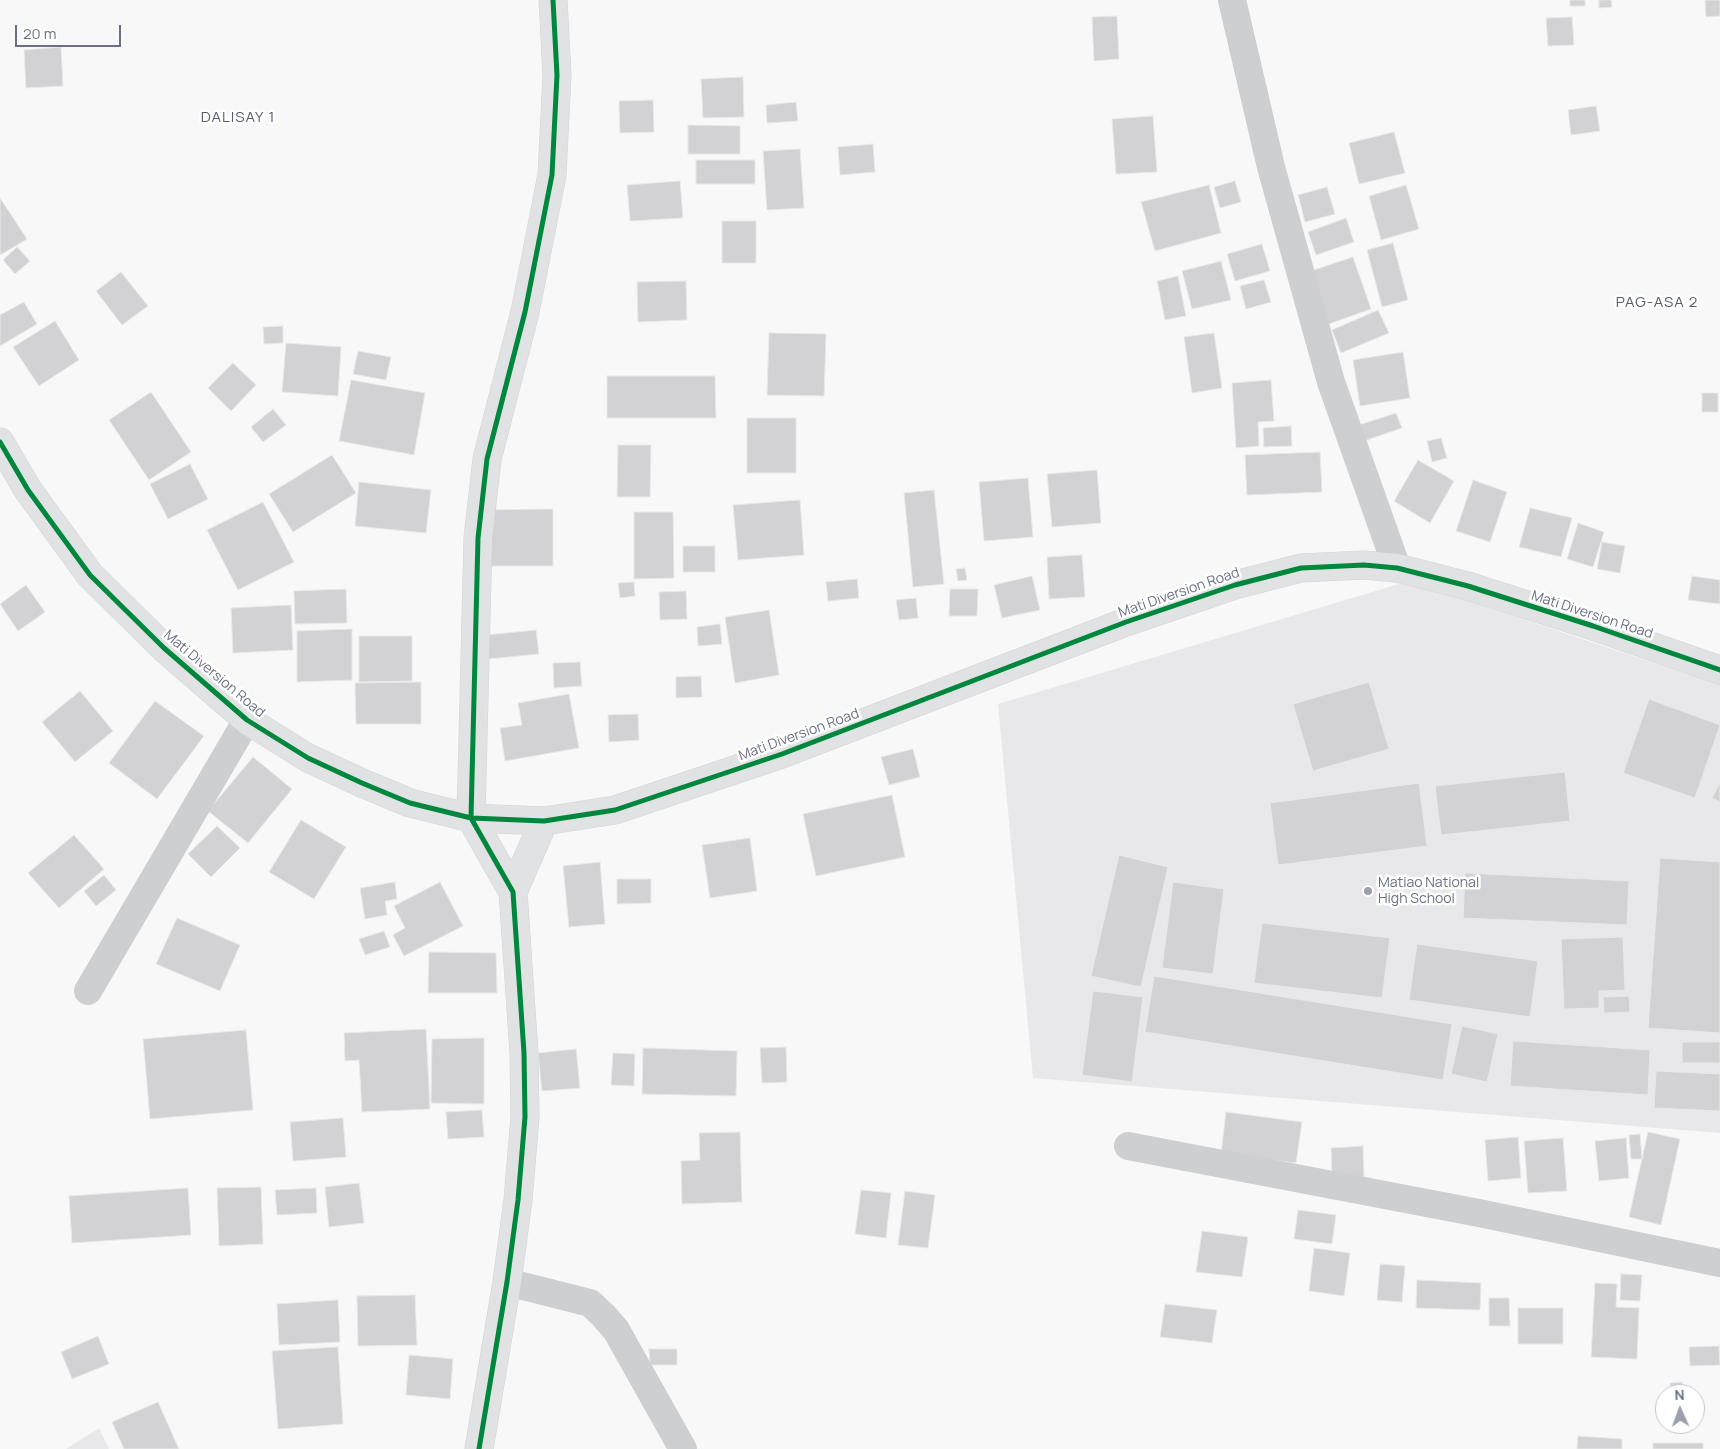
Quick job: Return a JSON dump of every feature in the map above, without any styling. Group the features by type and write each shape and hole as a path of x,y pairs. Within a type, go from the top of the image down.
{"main road":[{"path":"479,1449 507,1282 518,1200 526,1116 524,1053 513,892 471,818 478,538 487,459 525,312 552,175 557,75 553,0"},
{"name":"Mati Diversion Road","path":"0,442 28,490 90,575 164,648 247,720 308,758 362,784 410,803 471,818 544,821 615,810 782,754 1126,622 1235,584 1301,568 1364,565 1397,568 1486,592 1593,626 1720,670"},
{"path":"513,892 544,821"}],"street":[{"path":"1232,0 1271,167 1331,382 1397,568"},
{"path":"88,991 247,720"},
{"path":"1128,1146 1479,1213 1720,1263"},
{"path":"507,1282 590,1303 603,1314 616,1330 683,1449"}],"shaded area":[{"name":"Matiao National High School","path":"1409,581 1720,684 1720,1133 1033,1078 998,704"},
{"path":"99,1428 109,1449 66,1449"}],"building":[{"path":"1570,0 1585,0 1585,6 1570,6"},
{"path":"1599,0 1611,0 1612,7 1599,8"},
{"path":"1705,0 1720,0 1720,16 1706,17"},
{"path":"1117,16 1119,59 1094,61 1092,17"},
{"path":"1572,17 1574,45 1548,46 1546,18"},
{"path":"61,47 63,86 26,88 24,50"},
{"path":"743,77 744,117 703,118 701,79"},
{"path":"653,100 654,132 620,133 619,101"},
{"path":"796,102 798,121 767,123 766,105"},
{"path":"1596,106 1600,131 1571,135 1568,110"},
{"path":"1153,116 1157,172 1116,174 1112,119"},
{"path":"688,125 740,126 740,154 688,154"},
{"path":"1394,132 1405,173 1359,184 1349,143"},
{"path":"873,144 875,172 840,175 838,147"},
{"path":"800,149 804,208 767,210 763,151"},
{"path":"696,160 755,160 755,184 696,184"},
{"path":"680,181 683,218 630,221 627,185"},
{"path":"1235,181 1241,202 1220,208 1214,187"},
{"path":"1209,185 1221,233 1155,251 1141,202"},
{"path":"1406,185 1419,229 1381,240 1369,196"},
{"path":"1327,187 1335,214 1305,222 1298,195"},
{"path":"0,198 27,239 0,255"},
{"path":"1346,218 1354,242 1316,255 1308,232"},
{"path":"722,221 756,221 756,263 722,263"},
{"path":"1393,243 1408,300 1382,307 1367,250"},
{"path":"1262,244 1270,271 1235,281 1227,254"},
{"path":"17,247 30,261 15,274 3,260"},
{"path":"1353,257 1371,309 1326,325 1308,272"},
{"path":"1221,261 1231,300 1192,309 1182,271"},
{"path":"121,272 148,306 122,325 96,291"},
{"path":"1178,276 1186,316 1165,320 1157,281"},
{"path":"1264,280 1271,302 1246,309 1240,286"},
{"path":"686,281 687,320 638,322 637,282"},
{"path":"24,302 37,324 0,346 0,315"},
{"path":"1378,310 1389,333 1341,353 1332,330"},
{"path":"55,321 79,360 39,386 13,347"},
{"path":"283,326 283,343 264,344 263,327"},
{"path":"769,333 826,334 824,396 767,395"},
{"path":"1214,333 1222,388 1192,393 1184,337"},
{"path":"286,343 341,347 338,396 282,392"},
{"path":"358,351 391,357 386,380 353,374"},
{"path":"1403,352 1410,398 1360,406 1353,360"},
{"path":"233,363 256,385 231,411 208,388"},
{"path":"607,376 715,376 716,418 607,418"},
{"path":"351,380 425,393 414,455 339,441"},
{"path":"1271,380 1274,421 1258,422 1259,446 1236,448 1232,383"},
{"path":"151,392 191,452 149,480 109,420"},
{"path":"1702,393 1718,393 1718,412 1702,412"},
{"path":"273,409 286,425 263,442 251,427"},
{"path":"1396,413 1402,428 1364,441 1359,425"},
{"path":"747,418 796,418 796,473 747,473"},
{"path":"1291,426 1292,446 1264,447 1263,428"},
{"path":"1441,438 1447,458 1432,462 1427,441"},
{"path":"618,445 651,445 650,497 617,497"},
{"path":"1320,452 1322,492 1247,495 1245,455"},
{"path":"332,455 356,493 293,532 269,494"},
{"path":"1418,460 1454,481 1430,523 1394,501"},
{"path":"190,464 208,499 168,519 150,484"},
{"path":"1097,470 1101,523 1052,527 1047,474"},
{"path":"1028,478 1033,537 984,541 979,482"},
{"path":"1473,480 1507,492 1490,542 1456,531"},
{"path":"359,482 431,490 426,533 355,526"},
{"path":"934,490 944,584 913,587 904,493"},
{"path":"800,500 804,555 738,560 733,505"},
{"path":"263,502 294,562 238,590 207,530"},
{"path":"1530,508 1572,518 1561,557 1519,547"},
{"path":"553,509 553,566 484,566 484,510"},
{"path":"634,512 673,512 674,578 634,579"},
{"path":"1578,523 1604,532 1593,567 1567,559"},
{"path":"1602,542 1625,546 1620,573 1597,569"},
{"path":"683,546 715,546 715,572 683,572"},
{"path":"1082,555 1085,597 1049,599 1047,557"},
{"path":"965,568 967,580 958,581 956,569"},
{"path":"1032,576 1040,610 1002,618 994,585"},
{"path":"1692,576 1720,580 1720,604 1688,600"},
{"path":"857,579 859,598 828,601 826,582"},
{"path":"634,582 635,596 620,598 618,583"},
{"path":"26,585 45,612 18,631 0,604"},
{"path":"346,589 347,623 295,624 294,591"},
{"path":"950,589 978,589 977,616 949,616"},
{"path":"686,591 687,619 660,620 659,592"},
{"path":"916,598 918,618 899,620 896,600"},
{"path":"291,605 293,650 233,653 231,608"},
{"path":"769,610 779,675 735,683 725,617"},
{"path":"720,624 722,644 698,646 697,627"},
{"path":"352,629 352,680 297,682 297,631"},
{"path":"536,630 539,654 488,659 486,635"},
{"path":"359,636 412,636 412,681 359,682"},
{"path":"580,662 582,686 554,688 553,663"},
{"path":"701,676 702,697 676,698 676,677"},
{"path":"421,682 421,724 356,724 355,683"},
{"path":"1369,682 1389,749 1313,771 1293,704"},
{"path":"80,691 113,731 75,762 42,722"},
{"path":"569,694 579,748 505,761 500,728 522,725 518,703"},
{"path":"1649,699 1720,725 1695,798 1623,773"},
{"path":"155,701 204,736 157,799 109,763"},
{"path":"638,714 639,740 609,742 608,715"},
{"path":"913,749 920,777 889,785 881,757"},
{"path":"253,757 292,789 248,843 208,811"},
{"path":"1565,772 1570,821 1441,835 1435,786"},
{"path":"1419,783 1427,846 1278,865 1270,803"},
{"path":"1720,783 1720,802 1712,798"},
{"path":"892,795 905,857 816,876 803,814"},
{"path":"301,820 346,847 314,899 269,872"},
{"path":"217,826 240,848 211,877 188,854"},
{"path":"74,835 104,869 59,908 28,873"},
{"path":"750,838 757,891 710,898 702,845"},
{"path":"1119,855 1168,867 1141,987 1091,976"},
{"path":"1660,858 1720,862 1720,1033 1648,1028"},
{"path":"600,862 605,924 569,927 563,866"},
{"path":"1465,873 1629,881 1627,925 1463,918"},
{"path":"104,875 116,890 96,906 84,891"},
{"path":"617,879 651,879 651,903 617,904"},
{"path":"395,882 397,899 385,901 387,915 365,919 360,888"},
{"path":"440,882 463,926 404,956 393,935 405,928 394,906"},
{"path":"1173,882 1224,889 1213,974 1162,968"},
{"path":"177,918 240,945 220,991 156,964"},
{"path":"1262,923 1390,938 1382,998 1254,983"},
{"path":"384,931 390,947 365,955 359,939"},
{"path":"1623,937 1625,990 1599,991 1599,1008 1564,1009 1561,939"},
{"path":"1417,944 1538,961 1530,1017 1409,1000"},
{"path":"429,952 496,953 497,993 428,993"},
{"path":"1154,976 1452,1024 1443,1080 1145,1032"},
{"path":"1093,991 1143,997 1132,1082 1082,1075"},
{"path":"1629,996 1630,1012 1604,1013 1603,997"},
{"path":"1462,1026 1498,1034 1487,1082 1451,1074"},
{"path":"426,1029 430,1109 362,1112 359,1060 345,1061 344,1033"},
{"path":"246,1030 253,1110 150,1119 143,1039"},
{"path":"484,1038 484,1104 431,1103 432,1039"},
{"path":"1513,1041 1650,1050 1648,1095 1510,1086"},
{"path":"1682,1042 1720,1042 1720,1063 1682,1063"},
{"path":"786,1047 787,1082 762,1083 760,1048"},
{"path":"643,1048 737,1051 736,1096 642,1094"},
{"path":"576,1049 580,1088 542,1091 538,1053"},
{"path":"613,1053 635,1054 634,1086 611,1085"},
{"path":"1656,1071 1720,1074 1720,1111 1654,1108"},
{"path":"482,1110 484,1137 448,1139 446,1112"},
{"path":"1226,1112 1302,1122 1296,1163 1221,1154"},
{"path":"343,1118 346,1157 293,1161 290,1122"},
{"path":"740,1132 742,1202 682,1204 681,1161 700,1160 699,1133"},
{"path":"1648,1132 1680,1139 1661,1225 1629,1217"},
{"path":"1640,1134 1642,1159 1631,1159 1629,1135"},
{"path":"1518,1137 1521,1178 1488,1181 1485,1140"},
{"path":"1563,1138 1567,1191 1528,1193 1524,1141"},
{"path":"1626,1138 1629,1178 1599,1181 1595,1141"},
{"path":"1363,1146 1364,1177 1332,1178 1331,1148"},
{"path":"359,1183 364,1223 329,1227 325,1187"},
{"path":"261,1187 263,1244 219,1246 217,1188"},
{"path":"188,1188 191,1235 72,1243 69,1196"},
{"path":"316,1188 317,1213 277,1215 275,1190"},
{"path":"861,1190 891,1193 886,1238 855,1234"},
{"path":"905,1191 935,1195 928,1248 898,1245"},
{"path":"1298,1210 1336,1215 1332,1244 1294,1239"},
{"path":"1202,1231 1248,1237 1242,1277 1196,1272"},
{"path":"1314,1248 1350,1253 1344,1296 1309,1291"},
{"path":"1380,1264 1405,1266 1402,1302 1377,1300"},
{"path":"1621,1274 1642,1275 1640,1301 1620,1300"},
{"path":"1417,1280 1481,1283 1480,1310 1416,1308"},
{"path":"1595,1283 1617,1284 1616,1307 1639,1308 1637,1359 1591,1357"},
{"path":"415,1295 417,1345 358,1346 357,1296"},
{"path":"1489,1298 1509,1298 1510,1326 1489,1326"},
{"path":"338,1300 340,1342 279,1345 277,1304"},
{"path":"1165,1304 1217,1310 1212,1343 1160,1337"},
{"path":"1518,1308 1563,1308 1563,1344 1518,1344"},
{"path":"98,1336 109,1364 72,1379 61,1352"},
{"path":"1719,1346 1720,1365 1690,1366 1689,1347"},
{"path":"338,1347 343,1424 278,1429 272,1351"},
{"path":"649,1349 677,1349 677,1365 650,1365"},
{"path":"409,1355 453,1359 450,1399 406,1395"},
{"path":"1682,1382 1682,1384 1670,1384"},
{"path":"158,1402 179,1449 124,1449 112,1422"},
{"path":"1578,1436 1622,1439 1622,1449 1577,1449"},
{"path":"1653,1443 1703,1443 1703,1449 1653,1449"}],"cycle path":[{"path":"479,1449 507,1282 518,1200 525,1117 524,1053 513,892 471,818 478,538 487,459 525,312 552,175 557,75 553,0"},
{"path":"0,442 28,490 90,575 164,648 247,720 308,758 362,783 410,803 471,818 544,821 615,810 782,754 1126,622 1235,585 1301,568 1364,565 1397,568 1468,586 1593,626 1720,670"}],"place":[{"name":"Matiao National High School","path":"1368,891"}],"district":[{"name":"DALISAY 1","path":"238,118"},
{"name":"PAG-ASA 2","path":"1657,303"}]}
